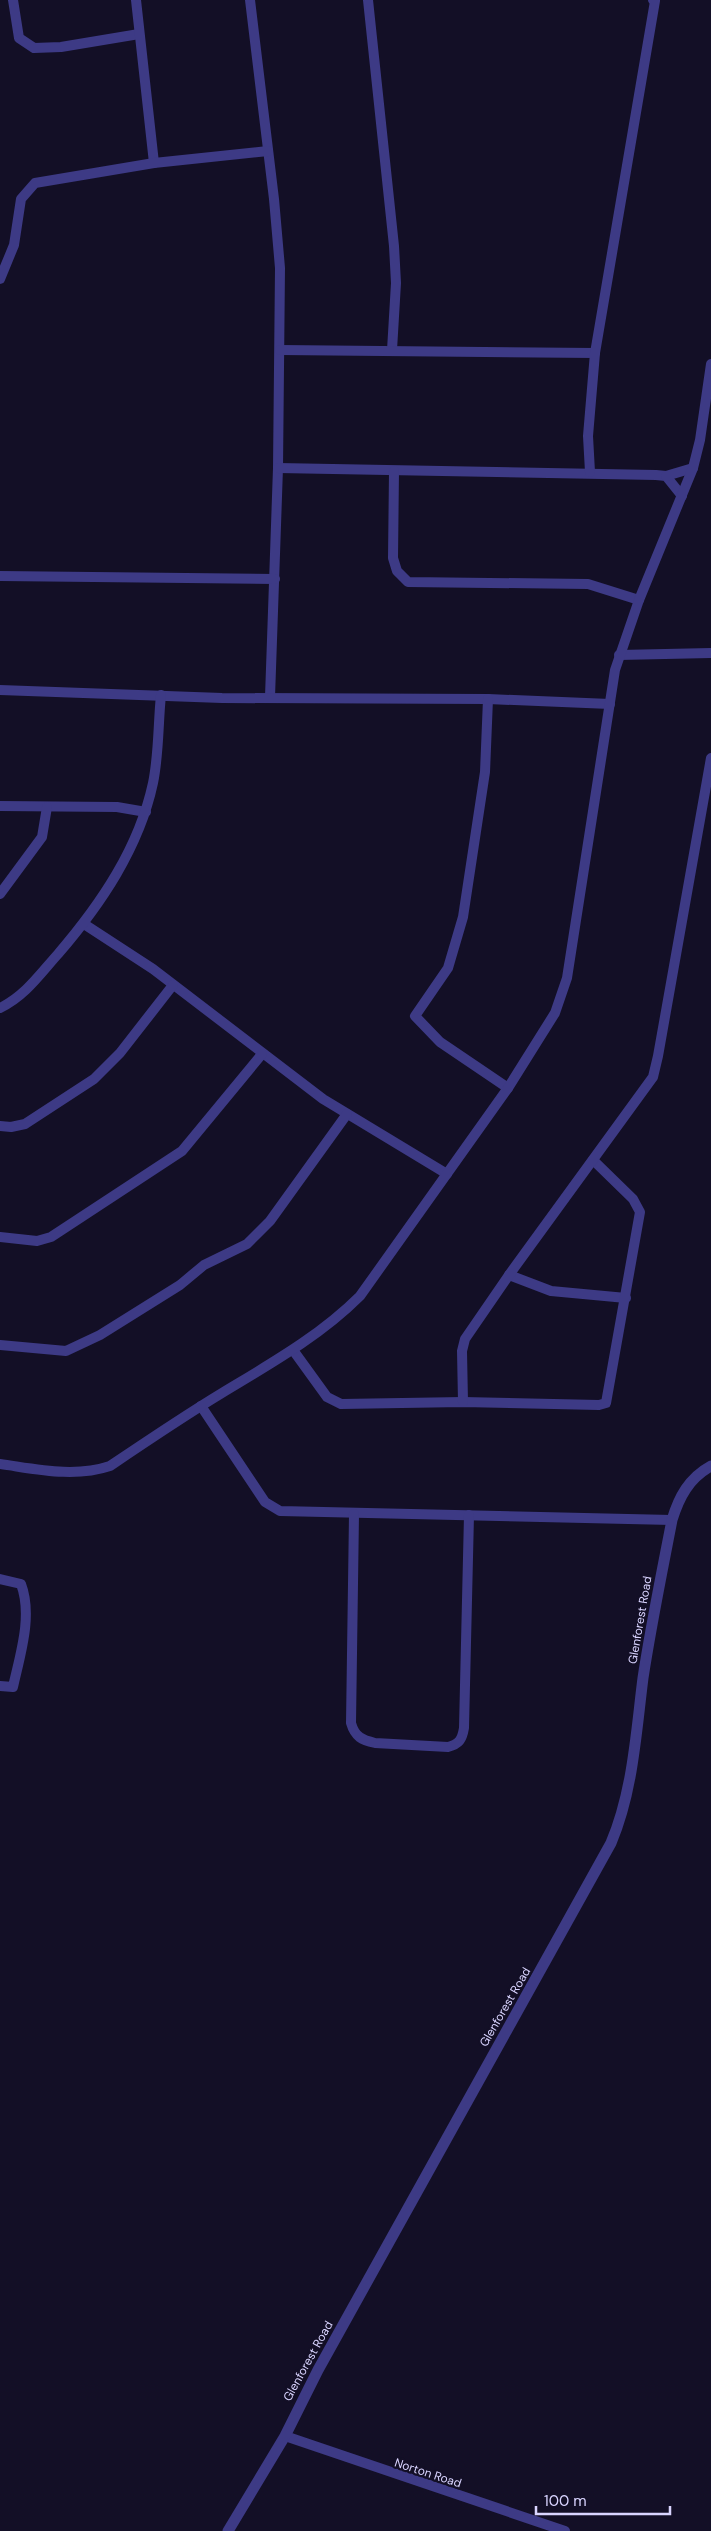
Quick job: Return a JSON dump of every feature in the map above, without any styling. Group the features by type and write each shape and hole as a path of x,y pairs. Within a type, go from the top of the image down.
{"street":[{"path":"13,0 18,38 34,48 61,47 140,34"},
{"path":"136,0 154,163"},
{"path":"250,0 279,249 278,468 270,697"},
{"path":"368,0 394,246 396,283 392,350"},
{"path":"590,472 588,436 595,353 655,1 653,0"},
{"path":"0,279 14,245 21,199 32,184 154,163 268,151"},
{"path":"280,350 595,353"},
{"path":"0,1464 42,1470 95,1471 110,1466 201,1406 293,1350 360,1296 508,1088 555,1013 567,978 619,655 639,600 693,468 700,440 711,364"},
{"path":"278,468 394,471 590,472 666,476 693,468"},
{"path":"394,471 393,558 397,572 408,582 588,584 639,600"},
{"path":"666,476 682,496"},
{"path":"0,576 275,579"},
{"path":"619,655 711,653"},
{"path":"0,690 160,695 488,699 610,704"},
{"path":"0,1008 27,990 84,924 134,843 146,812 153,780 160,695"},
{"path":"488,699 485,772 463,917 448,968 415,1016 440,1042 508,1088"},
{"path":"463,1402 463,1345 509,1275 648,1085 656,1067 711,758"},
{"path":"0,806 117,807 146,812"},
{"path":"0,894 42,838 47,807"},
{"path":"84,924 153,969 262,1054 347,1114 447,1174"},
{"path":"0,1126 11,1127 25,1124 94,1079 120,1053 173,985"},
{"path":"0,1238 37,1242 51,1237 170,1161 194,1139 262,1054"},
{"path":"0,1345 66,1351 100,1335 180,1284 204,1265 247,1244 270,1221 347,1114"},
{"path":"293,1350 327,1397 336,1403 463,1402 599,1405 606,1403 640,1217 639,1207 633,1199 593,1160"},
{"path":"509,1275 551,1291 626,1298"},
{"path":"201,1406 265,1502 273,1508 286,1512 672,1520"},
{"name":"Glenforest Road","path":"228,2531 285,2436 318,2370 611,1842 623,1809 628,1785 647,1656 676,1504 687,1485 711,1466"},
{"path":"354,1514 351,1723 353,1730 357,1737 375,1743 448,1747 457,1744 462,1738 464,1728 469,1515"},
{"path":"0,1579 21,1584 26,1598 24,1640 13,1687 0,1686"},
{"name":"Norton Road","path":"285,2436 564,2531"}]}
